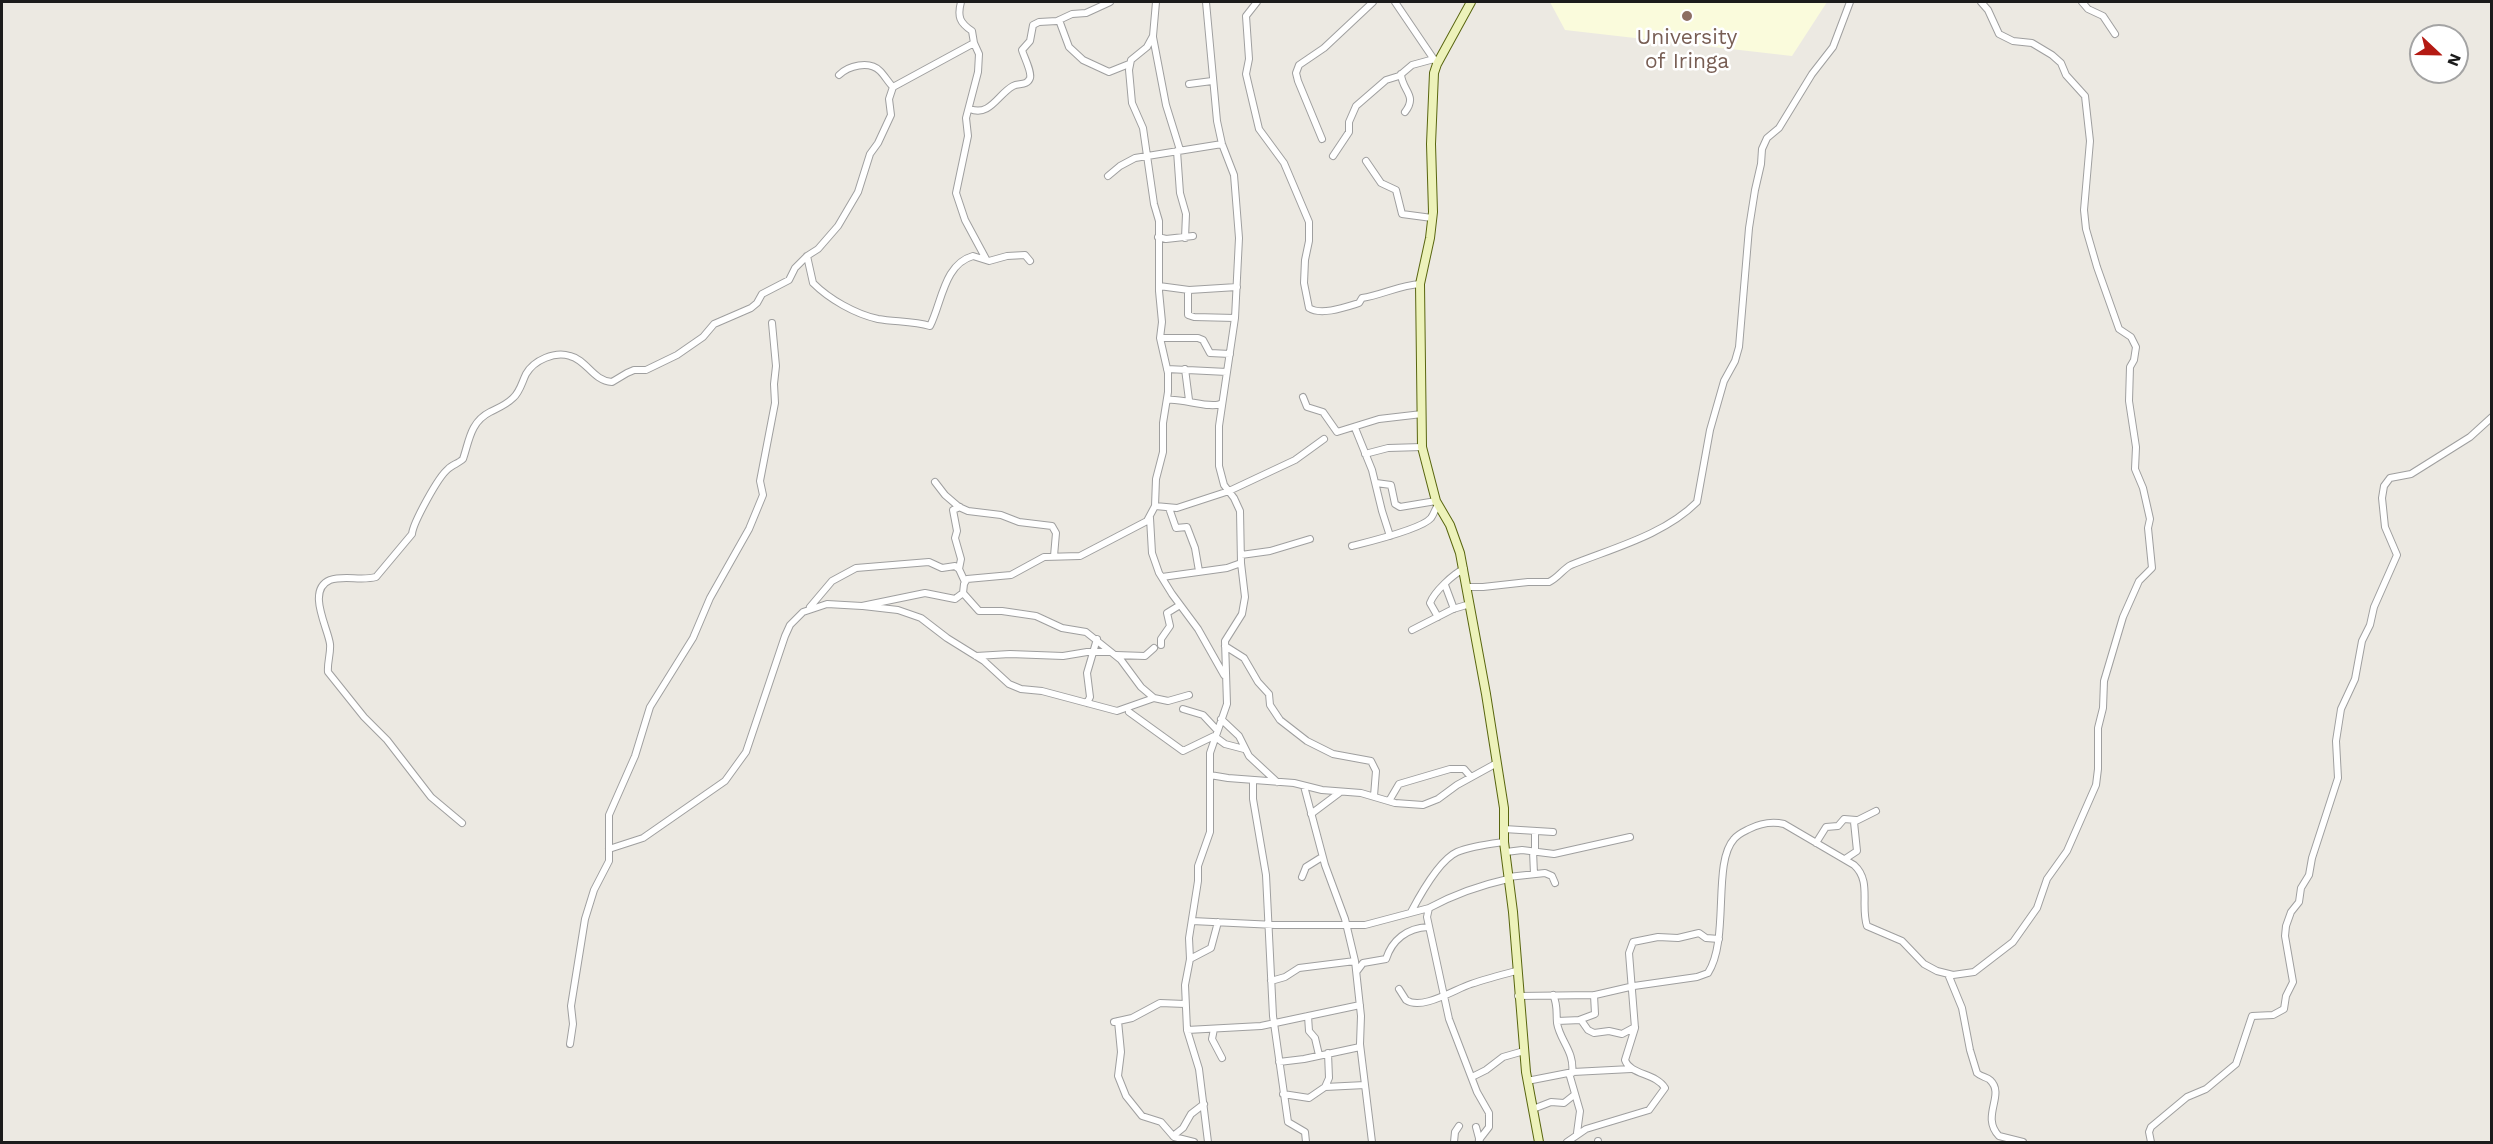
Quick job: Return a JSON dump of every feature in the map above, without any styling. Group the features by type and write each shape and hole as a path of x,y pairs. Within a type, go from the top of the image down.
{"street":[{"path":"961,2 958,12 963,25 972,31 978,54 978,72 965,124 968,136 956,193 965,220 986,259"},
{"path":"970,108 979,112 990,108 999,96 1014,85 1027,83 1030,75 1022,50 1031,40 1032,26 1039,22 1059,20 1069,15 1092,11 1110,2"},
{"path":"1156,2 1153,36 1166,105 1178,150 1179,193 1186,214 1185,238"},
{"path":"1206,2 1217,121 1222,144 1235,181 1239,238 1234,318 1219,426 1219,466 1224,485 1240,511 1241,563 1245,597 1244,608 1238,622 1226,638 1224,676 1227,704 1210,753 1210,832 1198,866 1189,938 1190,959 1185,985 1187,1030 1199,1069 1208,1143"},
{"path":"1257,2 1246,16 1250,59 1246,74 1259,129 1284,163 1309,222 1304,283 1310,308 1321,312 1353,305 1359,303 1362,298 1390,292 1404,285 1420,284"},
{"path":"1322,139 1296,73 1299,65 1324,48 1372,2"},
{"path":"1395,2 1435,62"},
{"path":"1470,2 1435,62 1431,98 1432,218 1420,284 1422,447 1437,503 1455,538 1464,568 1497,763 1503,804 1504,842 1527,1081 1539,1143"},
{"path":"1467,587 1483,588 1528,582 1549,582 1569,566 1601,555 1668,524 1687,512 1697,502 1710,430 1724,381 1738,347 1749,228 1763,145 1767,138 1779,128 1814,71 1833,47 1850,2"},
{"path":"1518,996 1594,995 1631,986 1705,976 1711,969 1719,939 1724,868 1728,851 1734,839 1761,824 1772,822 1790,826 1845,858 1859,870 1864,880 1867,926 1902,941 1921,962 1948,974 1971,973 2011,945 2037,908 2047,879 2067,851 2096,785 2098,728 2103,708 2104,681 2121,622 2139,581 2152,568 2148,528 2150,519 2143,488 2135,469 2136,447 2128,401 2130,367 2134,360 2136,346 2131,337 2121,331 2118,325 2097,267 2084,213 2090,141 2085,97 2066,75 2061,63 2052,55 2034,44 2013,41 1999,34 1988,10 1981,2"},
{"path":"2082,2 2088,9 2102,15 2115,34"},
{"path":"1059,20 1069,48 1088,63 1109,72 1129,64 1147,47 1153,36"},
{"path":"462,823 431,797 387,740 364,717 328,672 330,642 321,608 320,590 324,583 334,579 376,577 412,534 412,527 424,503 447,470 463,459 467,440 475,426 487,414 513,398 527,373 543,358 569,355 577,358 604,382 612,382 633,370 646,370 695,343 714,324 755,306 762,294 789,280 795,268 818,249 838,226 858,192 870,154 878,143 891,115 889,99 893,87 974,43"},
{"path":"1333,156 1350,130 1349,122 1356,105 1380,85 1401,74 1412,65 1435,62"},
{"path":"1129,64 1132,104 1143,128 1154,204 1159,221 1159,286 1162,322 1160,338 1167,369 1168,400 1163,423 1163,452 1156,479 1155,506 1150,518 1152,553 1180,605 1198,629 1224,676"},
{"path":"839,75 847,68 871,66 879,69 893,87"},
{"path":"1401,74 1402,82 1411,99 1410,106 1405,112"},
{"path":"1190,84 1212,81"},
{"path":"1108,176 1126,161 1147,155 1222,144"},
{"path":"1366,161 1380,183 1395,190 1402,214 1432,218"},
{"path":"1158,237 1166,239 1193,236"},
{"path":"807,256 813,283 838,302 864,315 930,326 941,295 955,267 970,256 989,261 1007,256 1024,255 1030,261"},
{"path":"1159,286 1188,290 1237,287"},
{"path":"1188,290 1188,315 1234,318"},
{"path":"570,1044 573,1024 571,1006 585,919 594,890 609,861 607,824 609,814 635,756 647,713 684,649 693,638 710,598 749,529 763,495 760,482 776,403 774,384 776,366 772,322"},
{"path":"1160,338 1198,338 1203,340 1210,353 1230,354"},
{"path":"1167,369 1227,372"},
{"path":"1185,369 1188,400"},
{"path":"1303,397 1306,407 1325,415 1335,432 1342,432 1379,419 1422,414"},
{"path":"1168,400 1188,400 1214,406 1222,403"},
{"path":"2151,1143 2149,1132 2151,1126 2182,1101 2206,1089 2238,1063 2252,1016 2273,1015 2284,1009 2286,996 2293,982 2285,936 2286,926 2291,912 2299,902 2301,888 2309,875 2312,858 2338,778 2336,741 2341,709 2355,679 2362,643 2370,625 2374,607 2397,555 2385,525 2382,491 2384,486 2390,478 2411,474 2470,437 2492,417"},
{"path":"1355,428 1376,483 1390,536"},
{"path":"1155,506 1169,508 1188,505 1229,491 1295,460 1324,440"},
{"path":"1365,454 1388,447 1422,447"},
{"path":"935,482 945,495 960,507 972,512 1001,515 1019,522 1052,526 1056,533 1053,556"},
{"path":"1376,483 1391,485 1395,504 1400,507 1437,503"},
{"path":"1352,546 1390,536 1429,520 1437,503"},
{"path":"862,606 924,593 955,599 963,593 965,582 959,569 961,559 954,538 957,531 953,510 960,507"},
{"path":"1169,508 1175,526 1187,527 1191,534 1199,571"},
{"path":"965,582 972,578 1011,575 1039,559 1053,556 1080,556 1116,539 1150,518"},
{"path":"1241,555 1270,551 1310,538"},
{"path":"609,849 643,838 725,781 746,752 788,630 832,581 856,568 929,562 942,568 952,566 959,569"},
{"path":"1165,578 1227,568 1241,563"},
{"path":"1438,617 1430,602 1452,575 1464,568"},
{"path":"1445,585 1454,609"},
{"path":"963,593 979,611 1002,611 1036,616 1062,628 1086,632 1097,639 1130,670 1141,687 1154,698"},
{"path":"808,609 827,604 898,610 921,618 976,656 1014,687 1042,691 1117,714 1129,712 1140,702"},
{"path":"1412,630 1454,609 1470,604"},
{"path":"976,656 1010,654 1063,656 1093,652 1144,656 1157,646 1170,626 1167,613 1180,605"},
{"path":"1087,703 1090,698 1087,673 1097,639"},
{"path":"1225,645 1246,660 1258,682 1269,694 1270,705 1280,720 1307,741 1333,754 1371,761 1376,771 1374,796"},
{"path":"1112,711 1119,711 1154,698 1168,701 1189,695"},
{"path":"1183,709 1203,715 1225,744 1244,749"},
{"path":"1129,712 1184,751 1216,733"},
{"path":"1221,719 1239,735 1244,749 1277,782"},
{"path":"1210,775 1277,782 1339,793 1361,793 1409,805 1430,803 1497,763"},
{"path":"1389,801 1399,784 1462,768 1471,777"},
{"path":"1253,780 1253,799 1266,875 1271,981 1282,1094 1288,1122 1305,1132 1306,1143"},
{"path":"1304,786 1322,857 1347,925 1355,961 1360,1005 1360,1047 1372,1143"},
{"path":"1311,814 1339,793"},
{"path":"1816,843 1826,828 1838,826 1844,819 1856,820 1876,811"},
{"path":"1845,858 1857,852 1853,830 1856,820"},
{"path":"1504,829 1553,832"},
{"path":"1534,874 1535,832"},
{"path":"1506,852 1534,851 1554,854 1630,837"},
{"path":"1412,912 1429,882 1455,853 1504,842"},
{"path":"1302,877 1306,867 1322,857"},
{"path":"1192,921 1267,925 1376,923 1429,908 1479,887 1508,878 1534,874 1550,875 1555,883"},
{"path":"1429,908 1428,927 1435,947 1439,979 1449,1019 1491,1119 1488,1131 1480,1141"},
{"path":"1190,959 1210,948 1218,922"},
{"path":"1357,972 1362,963 1386,959 1389,947 1397,938 1428,927"},
{"path":"1567,1143 1577,1133 1620,1117 1645,1112 1652,1107 1665,1087 1647,1074 1632,1069 1626,1064 1625,1056 1635,1027 1629,953 1635,940 1658,937 1678,938 1699,933 1706,938 1719,939"},
{"path":"1271,981 1285,977 1299,968 1355,961"},
{"path":"1399,989 1403,997 1413,1004 1445,996 1471,984 1516,971"},
{"path":"1948,974 1963,1012 1977,1073 1990,1080 1995,1090 1991,1123 2000,1136 2023,1143"},
{"path":"1553,995 1558,1006 1557,1021 1572,1056 1570,1073 1580,1111 1577,1133"},
{"path":"1557,1021 1579,1020 1595,1014 1594,995"},
{"path":"1185,1004 1160,1003 1138,1016 1116,1022 1121,1052 1118,1076 1126,1096 1140,1114 1161,1122 1173,1136 1194,1142 1207,1133"},
{"path":"1187,1030 1214,1029 1308,1016 1360,1005"},
{"path":"1308,1016 1309,1031 1316,1038 1319,1056"},
{"path":"1579,1020 1594,1033 1622,1034 1635,1027"},
{"path":"1214,1029 1212,1039 1222,1058"},
{"path":"1280,1062 1360,1047"},
{"path":"1472,1077 1503,1057 1524,1051"},
{"path":"1282,1094 1312,1098 1325,1087 1329,1078 1328,1053"},
{"path":"1527,1081 1570,1073 1632,1069"},
{"path":"1325,1087 1365,1085"},
{"path":"1533,1109 1548,1102 1562,1104 1574,1095"},
{"path":"1173,1136 1183,1128 1191,1114 1204,1104"},
{"path":"1454,1143 1455,1132 1459,1126"},
{"path":"1476,1127 1480,1141"}],"shaded area":[{"name":"University of Iringa","path":"1550,2 1827,2 1792,56 1565,30"}],"place":[{"name":"University of Iringa","path":"1687,16"}]}
